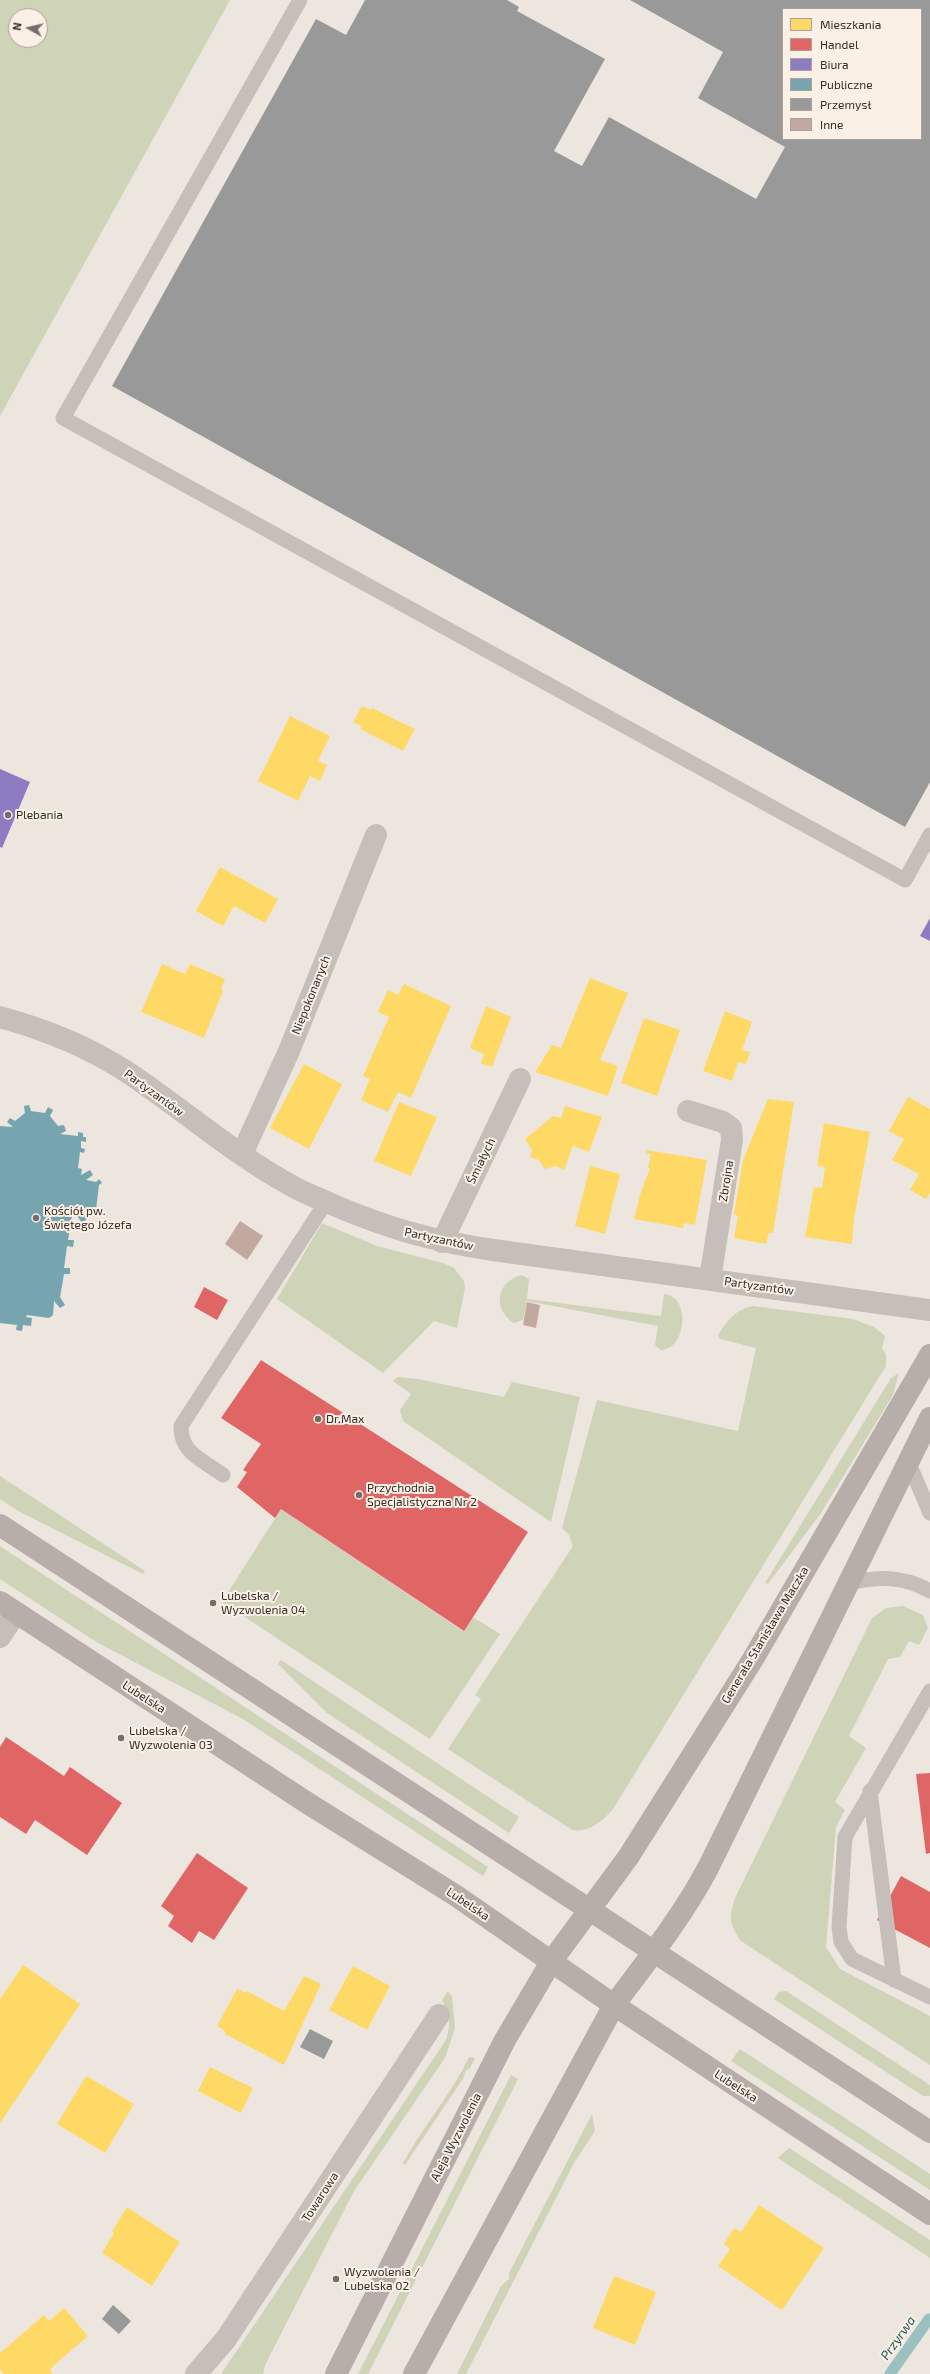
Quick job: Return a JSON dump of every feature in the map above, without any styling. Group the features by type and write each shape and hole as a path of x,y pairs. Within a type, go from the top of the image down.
{"main road":[{"name":"Generała Stanisława Maczka","path":"590,1909 629,1856 753,1658 930,1355"},
{"path":"414,2374 614,2005 653,1953 694,1894 930,1418"},
{"path":"0,1525 590,1909 653,1953 927,2127"},
{"name":"Lubelska","path":"8,1608 303,1800 454,1895 614,2005 930,2214"},
{"name":"Aleja Wyzwolenia","path":"336,2374 505,2040 551,1962 590,1909"}],"street":[{"name":"Niepokonanych","path":"242,1154 288,1051 376,835"},
{"name":"Partyzantów","path":"0,1017 26,1024 98,1056 127,1072 242,1154 293,1187 326,1202 395,1229 442,1242 930,1310"},
{"name":"Śmiałych","path":"442,1242 520,1079"},
{"name":"Zbrojna","path":"688,1111 723,1122 731,1128 732,1140 710,1279"},
{"path":"0,1637 8,1608"},
{"name":"Towarowa","path":"196,2374 226,2339 439,2015"}],"lane":[{"path":"300,0 63,418 905,880 930,835"},
{"path":"223,1475 185,1447 181,1438 181,1426 326,1202"},
{"path":"908,1461 930,1513"},
{"path":"847,1583 887,1577 920,1586 930,1591"},
{"path":"930,1691 870,1791 845,1837 839,1927 841,1942 852,1959 930,1998"},
{"path":"870,1791 894,1980"}],"green space":[{"path":"0,0 230,0 0,416"},
{"path":"322,1223 377,1246 443,1263 454,1268 464,1281 465,1288 457,1328 434,1321 383,1373 277,1299"},
{"path":"522,1275 529,1279 527,1299 661,1316 664,1294 673,1297 679,1303 682,1312 680,1332 676,1341 670,1347 661,1350 655,1345 658,1326 527,1301 523,1320 514,1323 502,1310 500,1296 502,1289 507,1283 513,1278"},
{"path":"753,1306 853,1319 874,1327 885,1336 882,1349 886,1354 886,1366 613,1809 600,1822 590,1828 584,1830 572,1830 448,1749 481,1699 475,1695 573,1546 569,1535 562,1528 597,1400 738,1431 756,1348 720,1339 718,1335 733,1316 747,1307"},
{"path":"899,1373 893,1395 821,1513 768,1584 765,1583 891,1378"},
{"path":"397,1377 418,1379 504,1397 512,1382 580,1397 551,1522 403,1421 400,1410 411,1394 393,1381"},
{"path":"0,1476 145,1571 143,1574 20,1512 0,1499"},
{"path":"281,1509 463,1631 473,1617 500,1634 430,1739 222,1602"},
{"path":"0,1546 488,1867 483,1876 243,1719 98,1643 0,1579"},
{"path":"903,1606 923,1615 928,1628 919,1645 909,1641 900,1657 888,1659 849,1736 866,1748 835,1802 845,1810 836,1827 826,1947 840,1969 930,2016 930,2065 741,1941 734,1930 731,1921 735,1898 872,1618 886,1608"},
{"path":"281,1660 519,1817 509,1833 327,1713 278,1664"},
{"path":"448,1991 452,1997 455,2028 445,2058 354,2191 265,2365 263,2374 221,2374 446,2040 449,2029 449,2019 447,2010 442,2000"},
{"path":"786,1991 930,2085 930,2096 923,2096 774,1999 779,1992"},
{"path":"740,2049 930,2174 930,2190 731,2061"},
{"path":"469,2057 475,2058 470,2068 466,2070 463,2079 405,2165 403,2163 411,2149 454,2084"},
{"path":"511,2075 518,2079 368,2374 358,2374"},
{"path":"592,2114 595,2131 574,2163 466,2374 457,2374 501,2286 509,2279 509,2273"},
{"path":"789,2148 930,2240 930,2258 778,2158"}],"building: Mieszkania":[{"path":"362,706 371,710 372,708 415,729 403,751 360,729 362,726 353,722"},
{"path":"290,716 330,736 318,761 327,765 320,781 310,776 298,801 258,781"},
{"path":"220,867 278,899 265,923 234,906 223,926 196,911"},
{"path":"162,964 185,974 190,964 225,979 221,990 223,991 204,1038 141,1012"},
{"path":"590,978 628,993 600,1060 618,1066 608,1096 535,1072 552,1045 561,1048"},
{"path":"404,984 451,1006 411,1098 398,1092 388,1112 361,1100 370,1079 363,1076 389,1017 378,1012 388,990 398,995"},
{"path":"486,1006 511,1017 492,1067 481,1063 484,1054 470,1048"},
{"path":"725,1011 752,1022 742,1050 750,1052 746,1064 738,1062 732,1081 703,1071"},
{"path":"644,1018 680,1030 657,1096 621,1083"},
{"path":"304,1064 342,1084 309,1149 270,1128"},
{"path":"908,1097 930,1109 930,1193 926,1199 910,1190 919,1174 892,1160 904,1139 889,1131"},
{"path":"768,1099 794,1102 773,1233 769,1233 766,1244 734,1238 738,1216 734,1214 743,1160"},
{"path":"399,1102 437,1117 411,1176 374,1161"},
{"path":"565,1106 602,1117 589,1152 573,1146 564,1170 556,1166 545,1169 539,1160 530,1157 532,1150 525,1139 553,1116 561,1118"},
{"path":"824,1123 870,1132 854,1219 852,1244 805,1237 814,1187 822,1188 825,1167 817,1166"},
{"path":"647,1150 707,1160 695,1225 684,1223 683,1228 634,1219 640,1195 650,1168 648,1167 651,1154 646,1153"},
{"path":"590,1166 620,1174 605,1234 575,1226"},
{"path":"23,1965 80,2004 0,2123 0,1999"},
{"path":"353,1966 390,1986 367,2030 329,2010"},
{"path":"304,1976 321,1984 284,2065 225,2034 225,2031 217,2026 237,1989 246,1993 247,1991 284,2011"},
{"path":"210,2067 253,2088 241,2113 198,2091"},
{"path":"86,2076 134,2104 105,2153 57,2124"},
{"path":"759,2205 824,2248 782,2310 718,2266 730,2249 724,2244 734,2228 741,2232"},
{"path":"127,2207 180,2242 152,2286 102,2253 114,2233 112,2231"},
{"path":"614,2276 656,2292 635,2345 593,2328"},
{"path":"64,2308 88,2336 50,2369 53,2374 4,2374 0,2370 0,2353 44,2315 49,2321"}],"building: Handel":[{"path":"204,1287 228,1300 217,1320 194,1307"},
{"name":"Przychodnia Specjalistyczna Nr 2","path":"261,1360 528,1532 464,1631 281,1509 275,1518 237,1487 247,1472 243,1470 261,1444 221,1418"},
{"path":"6,1737 64,1776 70,1767 122,1803 87,1855 35,1820 26,1834 0,1817 0,1747"},
{"path":"930,1773 930,1853 926,1854 916,1774"},
{"path":"197,1853 248,1888 214,1940 199,1931 192,1943 168,1926 174,1916 161,1906"},
{"path":"901,1876 930,1892 930,1948 877,1920"}],"building: Biura":[{"name":"Plebania","path":"0,769 30,782 2,848 0,847"},
{"path":"930,918 930,941 920,936"}],"building: Publiczne":[{"name":"Kościół pw. Świętego Józefa","path":"29,1105 31,1111 45,1113 48,1107 53,1110 50,1116 58,1126 64,1125 66,1131 60,1134 78,1136 78,1132 83,1133 83,1137 86,1137 86,1142 81,1141 81,1148 85,1149 84,1153 80,1152 78,1168 82,1169 81,1175 90,1170 93,1175 86,1180 96,1182 99,1179 102,1183 99,1185 96,1210 99,1214 94,1217 91,1213 81,1212 87,1219 82,1223 77,1216 72,1216 68,1240 74,1240 73,1247 67,1246 64,1268 70,1268 70,1274 64,1274 60,1297 65,1305 60,1308 54,1301 53,1315 49,1318 27,1315 26,1317 32,1318 31,1326 23,1325 22,1331 16,1330 17,1325 0,1323 0,1126 13,1127 7,1122 10,1118 15,1121 25,1113 24,1106"}],"building: Przemysł":[{"path":"365,0 507,0 519,7 517,11 605,59 554,151 582,166 609,117 756,199 785,147 698,98 723,52 630,0 930,0 930,782 905,827 112,386 316,19 346,35"},
{"path":"310,2029 333,2041 324,2059 300,2047"},
{"path":"113,2305 131,2321 119,2334 102,2319"}],"building: Inne":[{"path":"240,1221 263,1236 247,1260 225,1244"},
{"path":"527,1302 540,1305 536,1328 523,1325"}],"waterway":[{"name":"Przyrwa","path":"890,2374 929,2319"}],"place":[{"name":"Plebania","path":"8,815"},
{"name":"Kościół pw. Świętego Józefa","path":"36,1218"},
{"name":"Dr.Max","path":"318,1419"},
{"name":"Przychodnia Specjalistyczna Nr 2","path":"359,1495"},
{"name":"Lubelska / Wyzwolenia 04","path":"213,1603"},
{"name":"Lubelska / Wyzwolenia 03","path":"121,1738"},
{"name":"Wyzwolenia / Lubelska 02","path":"336,2279"}]}
